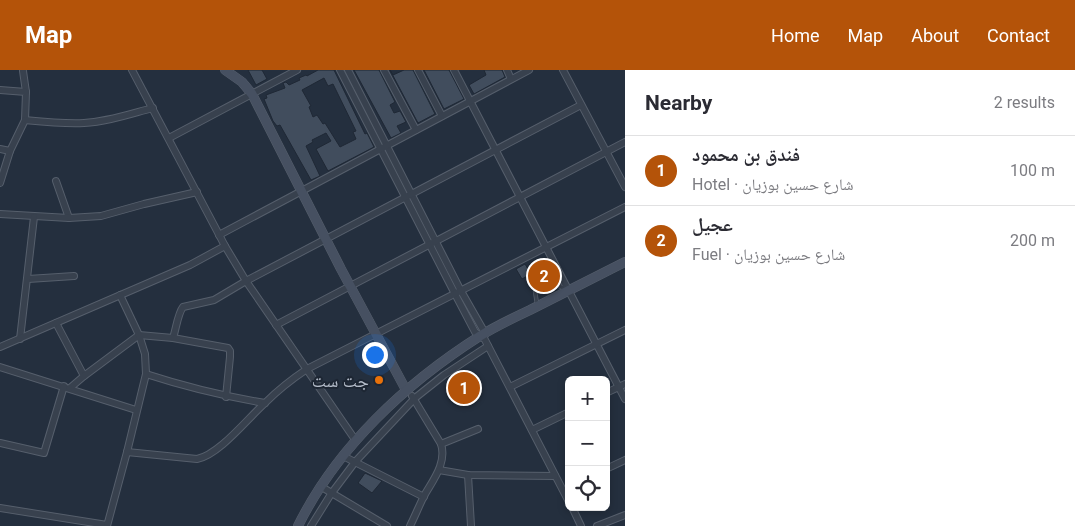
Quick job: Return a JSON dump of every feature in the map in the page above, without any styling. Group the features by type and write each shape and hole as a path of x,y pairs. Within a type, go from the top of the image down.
{"main road":[{"path":"226,70 242,82 252,94 301,192 406,390"},
{"path":"298,526 320,486 343,456 406,390 439,364 483,336 537,306 625,262"}],"street":[{"path":"132,70 219,235 246,281 356,441"},
{"path":"236,70 242,82"},
{"path":"168,138 297,70"},
{"path":"340,70 384,148"},
{"path":"348,70 384,148 458,292 510,387 555,476 565,487"},
{"path":"384,70 416,130"},
{"path":"418,70 442,116"},
{"path":"454,70 597,344 622,386 625,399"},
{"path":"507,70 512,80"},
{"path":"219,235 529,70"},
{"path":"563,70 625,187"},
{"path":"0,183 10,151 25,120 26,92 23,71"},
{"path":"0,90 26,92"},
{"path":"173,338 178,324 180,309 183,307 214,300 326,238 581,105"},
{"path":"25,120 84,123 152,108"},
{"path":"276,325 625,142"},
{"path":"0,150 10,151"},
{"path":"56,181 69,218"},
{"path":"0,214 69,218 101,216 197,192"},
{"path":"127,452 197,459 205,457 218,448 295,377 307,369 625,207"},
{"path":"20,339 34,217"},
{"path":"0,347 190,265 225,246"},
{"path":"28,279 74,276"},
{"path":"0,508 107,525 146,374 144,354 139,335 120,295"},
{"path":"56,323 84,376"},
{"path":"510,387 625,330"},
{"path":"0,443 44,454 67,387 139,335 173,338 229,349 226,397"},
{"path":"311,526 331,494 355,462 415,398 444,375 488,346"},
{"path":"0,367 136,410"},
{"path":"146,374 226,397 265,403"},
{"path":"610,392 622,386"},
{"path":"406,390 415,398 441,444 442,452 439,470 410,526"},
{"path":"532,430 565,414"},
{"path":"441,444 478,429"},
{"path":"343,456 424,497"},
{"path":"610,466 625,460"},
{"path":"439,470 468,475 510,477 555,476"},
{"path":"468,475 471,526"},
{"path":"320,486 379,524 388,526"},
{"path":"574,511 581,526"},
{"path":"597,526 625,515"}],"lane":[{"path":"544,282 548,281 569,290"},
{"path":"537,286 535,292 537,306"}],"building":[{"path":"248,70 262,70 267,79 256,85"},
{"path":"318,70 334,70 365,134 367,133 374,147 328,171 316,149 331,141 326,133 312,140 313,142 306,146 320,176 311,180 280,125 277,126 273,121 264,99 267,98 266,95 285,88 283,83 286,82 289,85 300,80 299,78","holes":["324,78 328,86 333,84 356,131 353,132 356,139 340,147 325,123 323,124 317,115 313,117 309,107 311,106 302,90"]},
{"path":"354,70 379,70 395,102 390,105 394,113 400,111 406,122 397,126 401,133 391,138"},
{"path":"390,70 393,75 404,70 413,70 435,114 418,123"},
{"path":"424,70 449,70 464,99 444,109"},
{"path":"484,70 502,70 505,77 474,94 469,85 486,75"},
{"path":"525,264 531,274 522,279 516,269"},
{"path":"536,267 543,280 541,284 547,288 540,291 540,284 536,283 529,271"},
{"path":"365,473 382,481 372,493 358,483"}],"place":[{"name":"عجيل","path":"544,276"},
{"name":"جت ست","path":"379,380"},
{"name":"فندق بن محمود","path":"464,388"}]}
